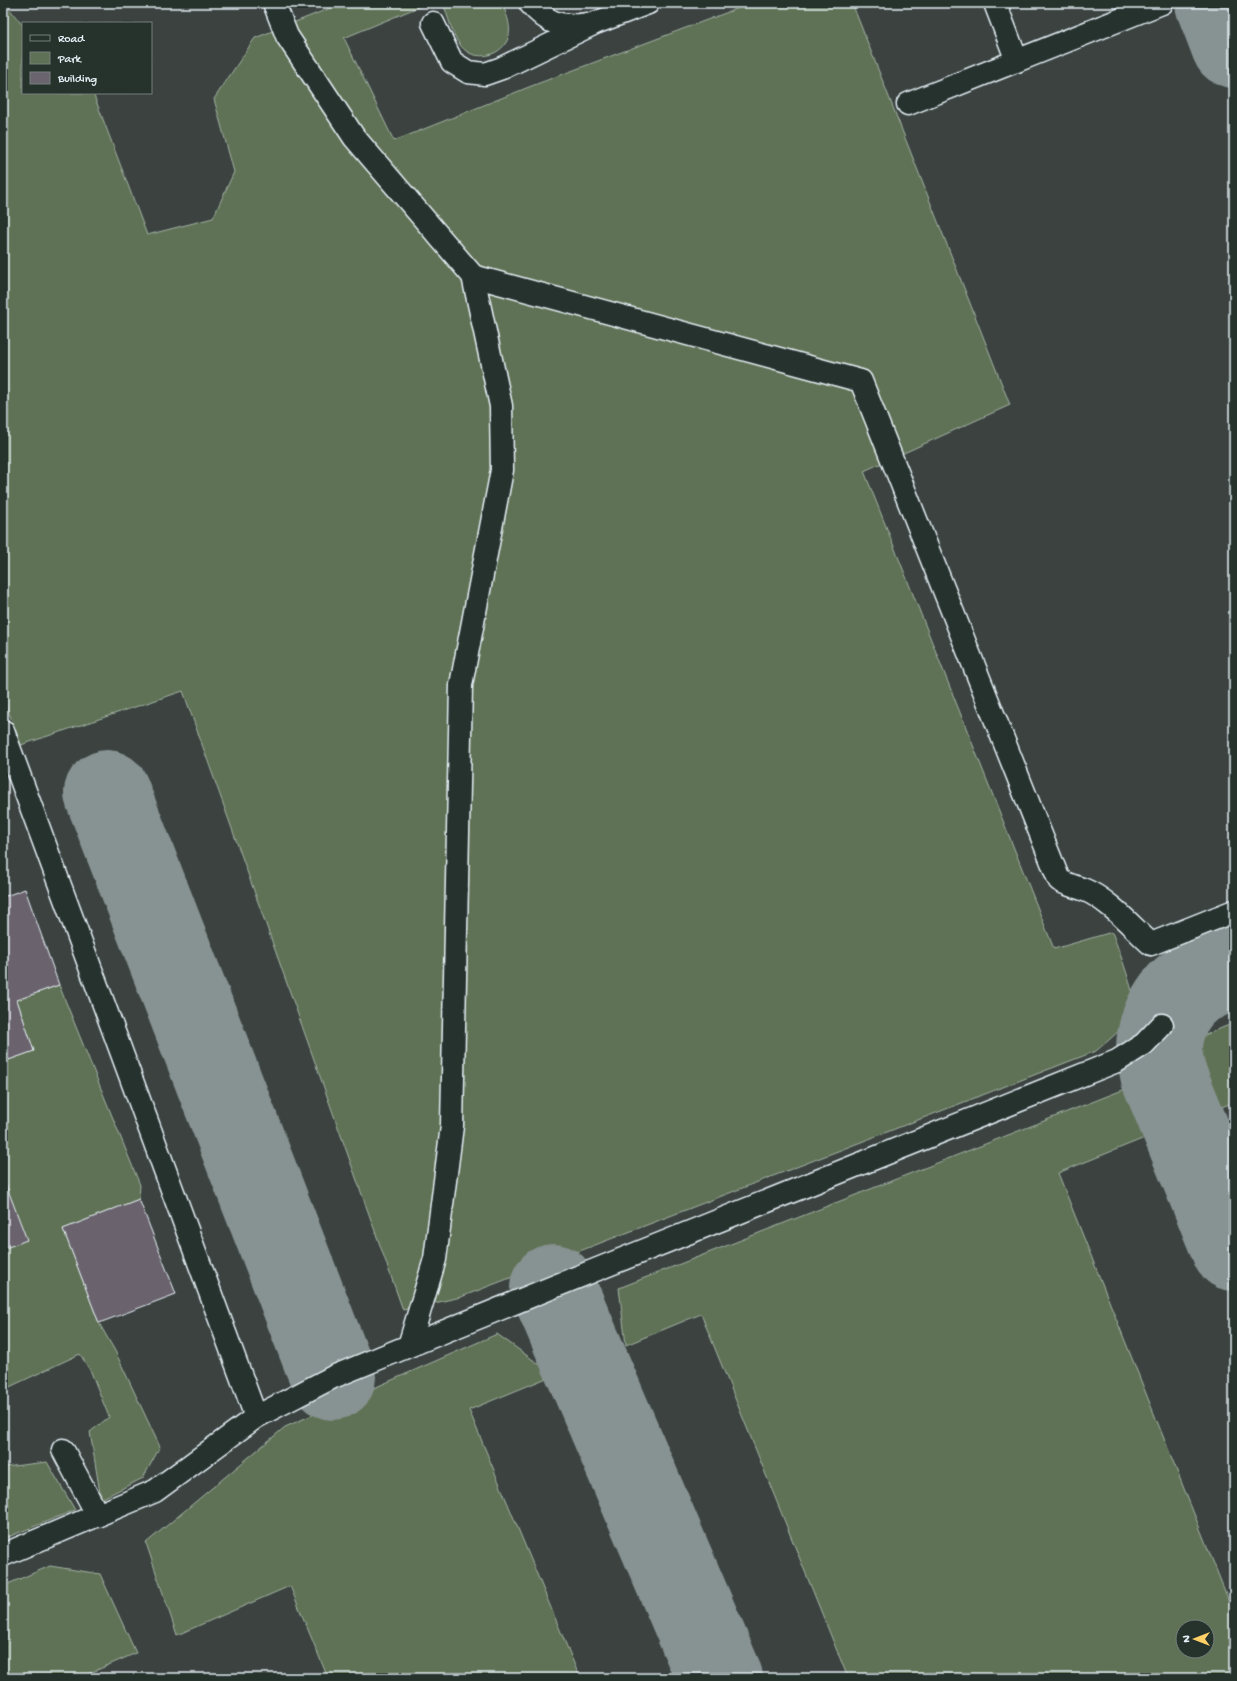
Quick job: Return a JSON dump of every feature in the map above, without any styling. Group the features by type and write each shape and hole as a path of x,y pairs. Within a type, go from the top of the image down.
{"lane":[{"path":"274,3 287,36 354,137 473,276 501,406 502,470 461,685 452,1126 435,1259 409,1346"},
{"path":"530,3 549,20 560,25 571,26 595,23"},
{"path":"434,23 452,62 468,72 485,74 502,68 595,23 648,3"},
{"path":"995,3 1017,61"},
{"path":"908,104 1162,3"},
{"path":"473,276 861,381 1059,880 1068,886 1085,890 1104,901 1151,944 1234,911"},
{"path":"3,731 256,1417"},
{"path":"3,1555 156,1491 256,1417 333,1377 1117,1061 1144,1044 1162,1025"},
{"path":"63,1450 98,1516"}],"shaded area":[{"path":"3,3 1234,3 1234,1678 3,1678"}],"green space":[{"path":"3,3 5,3 22,25 22,94 93,94 147,235 213,218 234,172 214,99 255,38 343,3 428,3 344,38 394,141 534,85 752,3 852,3 1010,405 864,471 1054,949 1112,932 1133,995 1134,1010 1127,1022 1096,1051 461,1297 403,1310 183,691 21,745 3,697"},
{"path":"443,3 502,3 508,19 509,27 509,35 506,42 495,53 481,56 473,55 458,42 450,25"},
{"path":"59,985 140,1185 139,1199 63,1229 99,1323 115,1351 160,1447 143,1478 101,1499 90,1432 109,1417 91,1372 80,1354 3,1390 3,1062 34,1051 17,1000"},
{"path":"1234,1023 1234,1102 1217,1109 1195,1039"},
{"path":"1143,1082 1162,1131 1058,1173 1234,1614 1234,1678 848,1678 701,1314 626,1345 619,1288"},
{"path":"497,1334 554,1375 469,1410 580,1678 328,1678 290,1586 177,1635 146,1543 285,1427"},
{"path":"3,1461 5,1467 47,1462 75,1510 3,1539"},
{"path":"50,1566 100,1574 136,1653 79,1678 3,1678 3,1586"}],"building":[{"path":"25,889 59,985 17,1000 34,1051 3,1062 3,897"},
{"path":"3,1177 27,1240 3,1249"},
{"path":"139,1199 176,1294 99,1323 63,1229"}],"taxiway":[{"path":"1218,3 1234,45"},
{"path":"107,793 333,1377"},
{"path":"1234,966 1197,982 1178,997 1164,1022 1161,1031 1159,1049 1163,1074 1234,1248"},
{"path":"553,1287 720,1678"}]}
